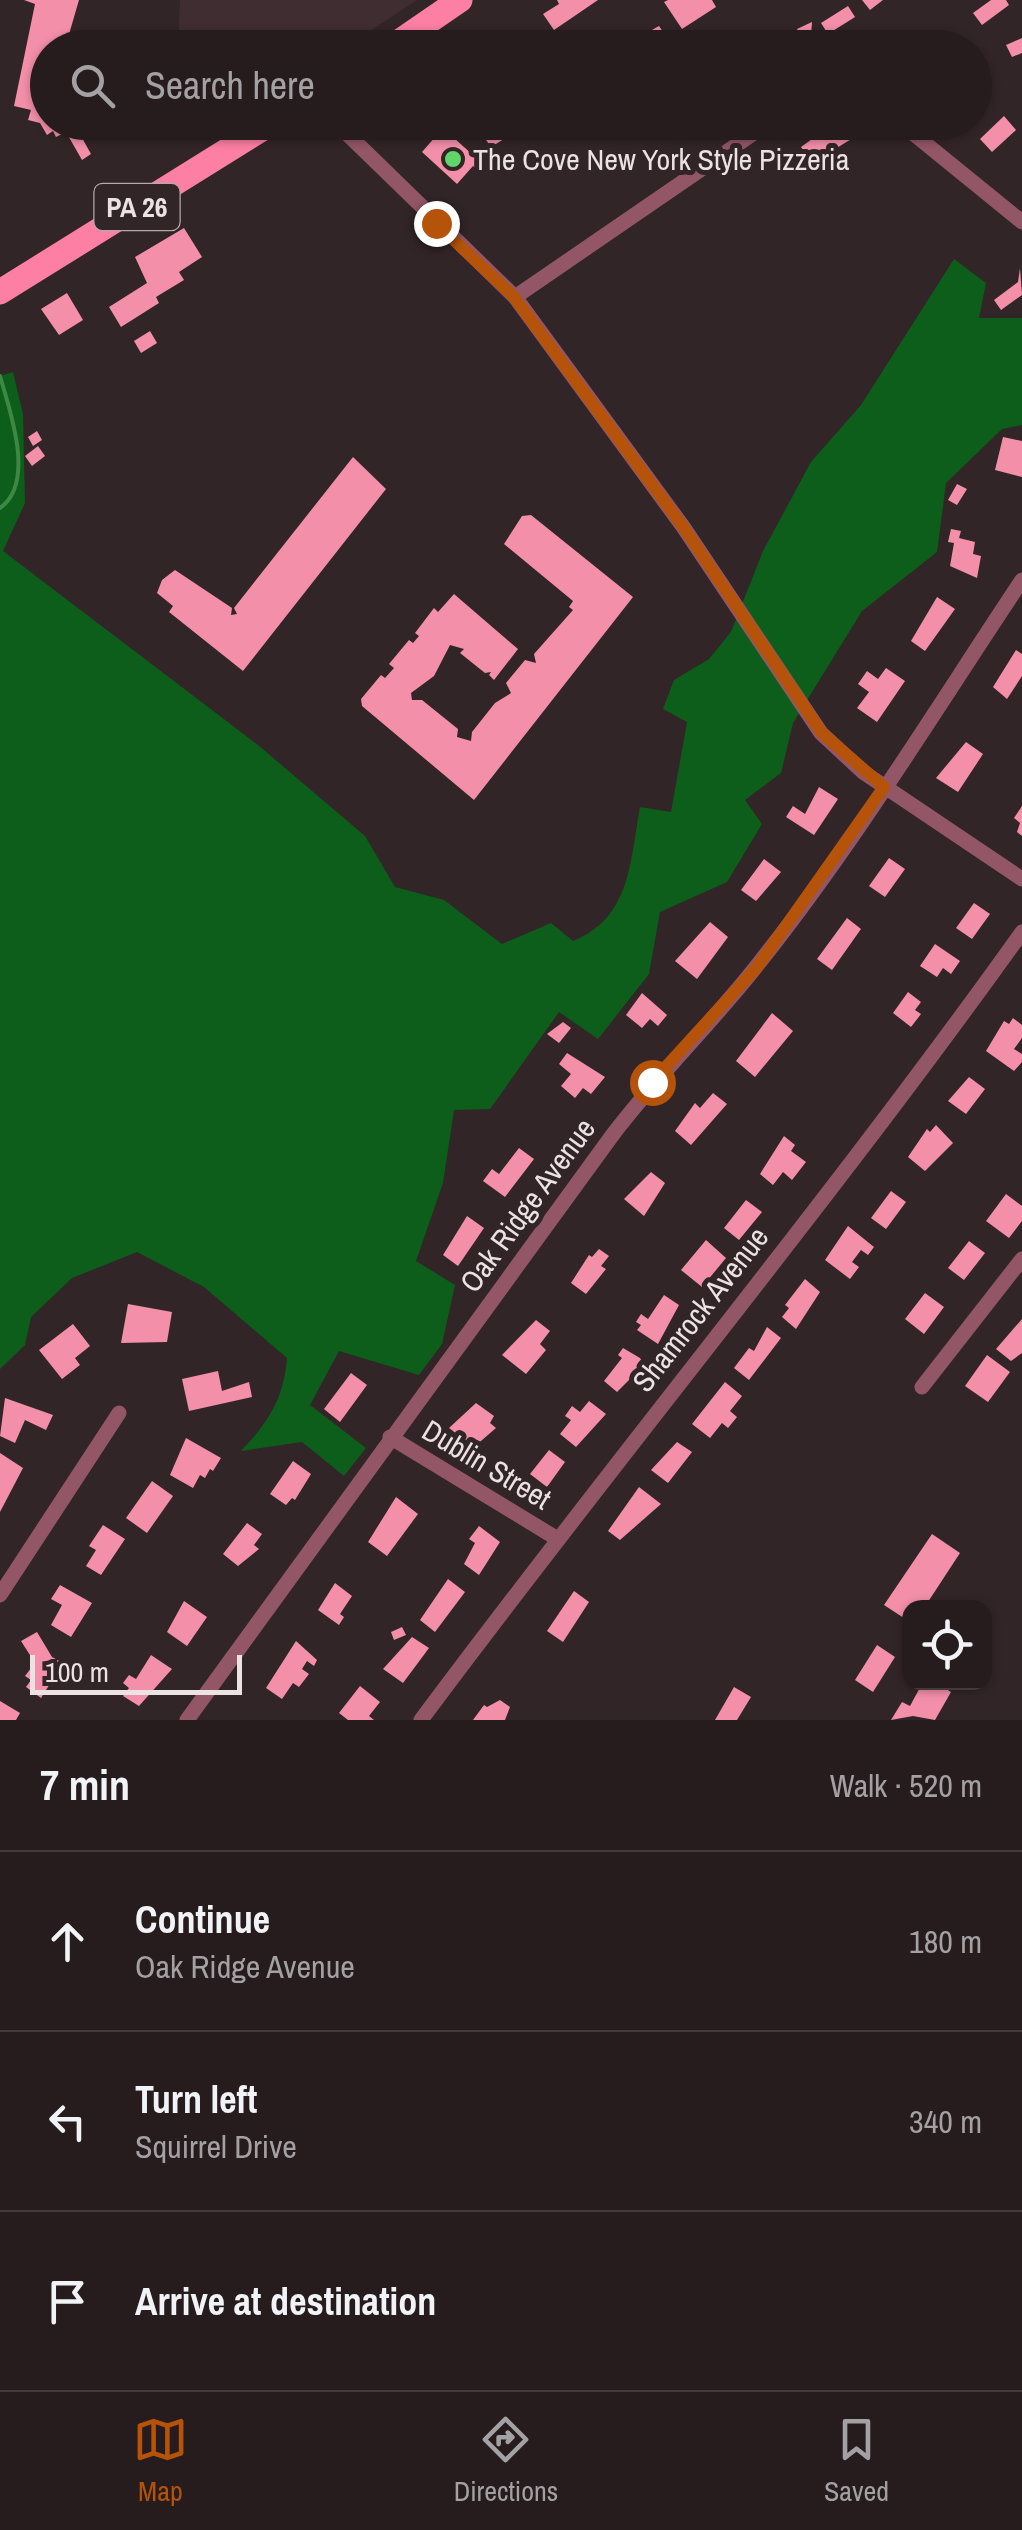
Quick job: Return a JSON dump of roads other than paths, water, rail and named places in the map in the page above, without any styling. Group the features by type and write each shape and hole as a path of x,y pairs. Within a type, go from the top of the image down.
{"main road":[{"path":"416,30 460,0"},
{"name":"PA 26","path":"0,292 245,140"}],"street":[{"path":"353,140 514,297 684,528 812,720 839,752 884,787 1022,879"},
{"path":"514,297 744,140"},
{"path":"921,140 1022,222"},
{"name":"Oak Ridge Avenue","path":"187,1720 652,1082 777,940 1022,580"},
{"name":"Shamrock Avenue","path":"421,1720 556,1538 914,1084 1022,932"},
{"path":"922,1387 1022,1260"},
{"path":"0,1595 118,1414"},
{"name":"Dublin Street","path":"390,1437 556,1538"}],"waterway":[{"path":"0,376 14,427 18,464 11,497 0,508"}],"place":[{"name":"The Cove New York Style Pizzeria","path":"453,159"}]}
